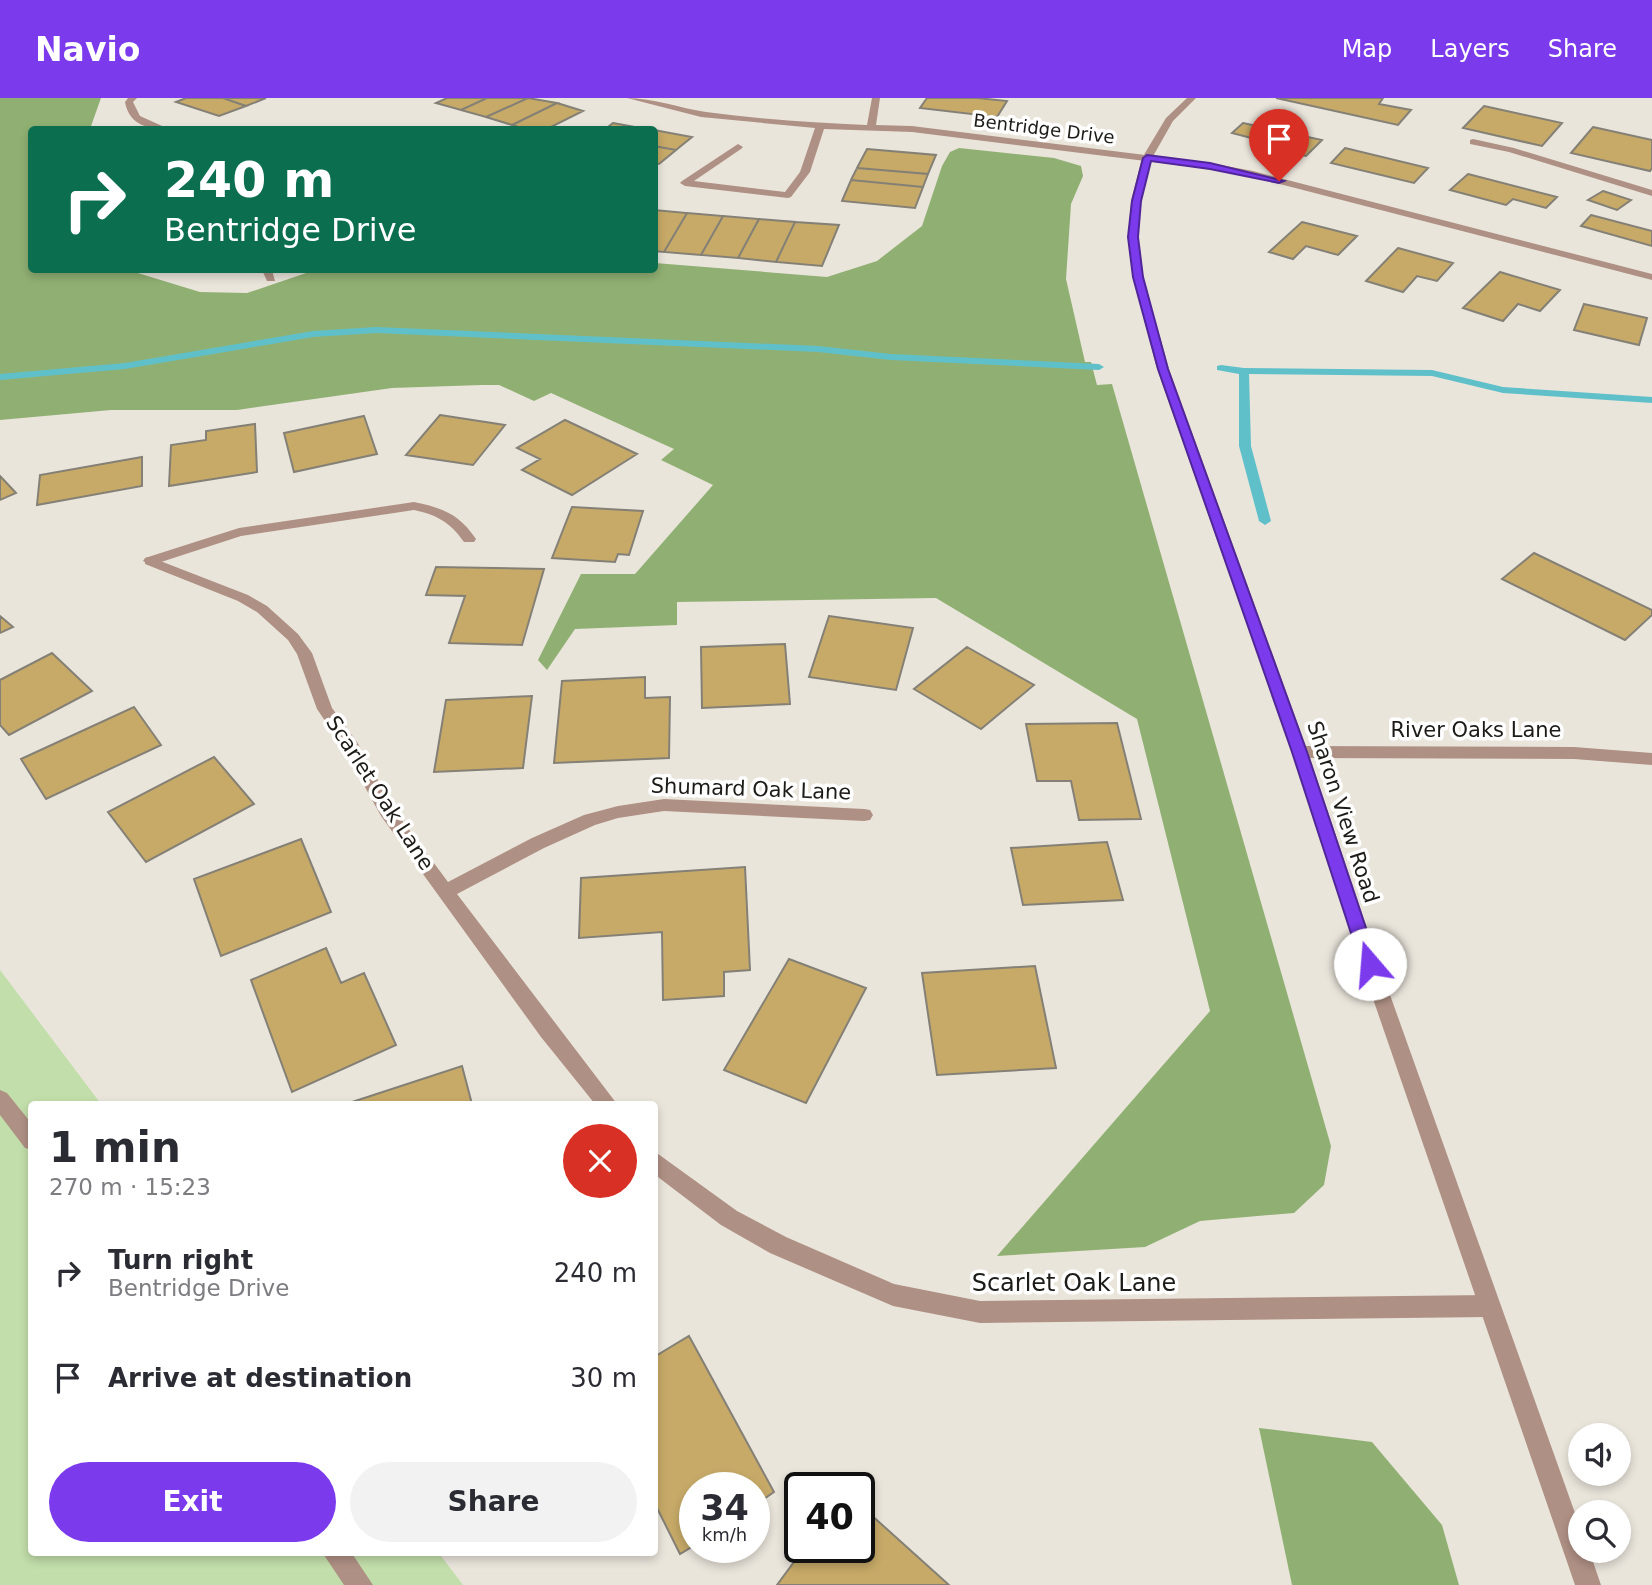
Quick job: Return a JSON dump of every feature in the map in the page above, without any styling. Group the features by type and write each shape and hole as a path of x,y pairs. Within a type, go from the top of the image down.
{"street":[{"path":"132,98 129,102 130,111 138,120 155,126"},
{"name":"Bentridge Drive","path":"631,98 701,114 821,126 912,129 1253,174 1652,277"},
{"path":"871,126 876,98"},
{"name":"Sharon View Road","path":"1192,98 1169,120 1147,158 1136,201 1133,237 1138,277 1163,369 1300,752 1370,964 1588,1585"},
{"path":"738,147 685,183 789,195 805,172 821,126"},
{"path":"1474,142 1511,150 1652,193"},
{"name":"Scarlet Oak Lane","path":"469,539 458,520 440,511 414,506 239,532 150,561 243,598 262,609 293,636 304,653 326,709 351,747 387,812 548,1031 605,1101"},
{"name":"River Oaks Lane","path":"1300,752 1573,753 1652,759"},
{"name":"Shumard Oak Lane","path":"446,892 538,843 590,820 618,812 664,805 864,815"},
{"path":"0,1099 28,1137"},
{"name":"Scarlet Oak Lane","path":"658,1164 729,1218 778,1245 893,1296 980,1312 1489,1306"},
{"path":"338,1556 360,1585"}],"green space":[{"path":"0,98 101,98 91,126 28,126 28,273 138,273 200,292 247,293 306,273 658,273 658,263 827,277 877,261 922,226 942,166 950,152 959,148 1054,158 1081,166 1083,176 1071,204 1066,279 1085,362 1091,362 1097,385 1112,384 1331,1146 1324,1185 1294,1213 1200,1221 1145,1247 997,1256 1210,1011 1137,719 936,598 677,602 677,625 575,629 547,670 538,660 581,574 635,574 713,485 661,460 674,449 551,393 534,401 499,385 392,388 237,410 111,410 0,420"},
{"path":"0,970 99,1101 28,1101 28,1556 441,1556 463,1585 0,1585"},
{"path":"1259,1428 1372,1442 1442,1525 1459,1585 1292,1585"}],"building":[{"path":"186,98 223,98 246,106 219,116 176,102"},
{"path":"223,98 266,98 246,106"},
{"path":"447,98 487,98 461,110 436,103"},
{"path":"487,98 528,98 486,117 461,110"},
{"path":"528,98 557,103 512,125 486,117"},
{"path":"927,98 1007,101 997,117 920,108"},
{"path":"1276,98 1383,98 1379,104 1411,110 1398,125"},
{"path":"557,103 583,111 553,126 512,125"},
{"path":"1484,106 1562,123 1542,146 1463,128"},
{"path":"1243,123 1322,140 1306,156 1254,144 1259,140 1232,133"},
{"path":"1593,127 1652,140 1650,171 1571,153"},
{"path":"658,131 692,137 676,150 658,147"},
{"path":"658,147 676,150 659,164"},
{"path":"1345,148 1428,168 1414,183 1331,163"},
{"path":"867,149 936,155 928,174 857,168"},
{"path":"857,168 928,174 923,187 851,180"},
{"path":"1468,174 1557,197 1546,208 1513,199 1506,205 1450,190"},
{"path":"851,180 923,187 915,208 842,201"},
{"path":"1603,191 1631,200 1617,210 1588,200"},
{"path":"658,210 687,213 664,252 658,251"},
{"path":"687,213 723,216 701,255 664,252"},
{"path":"1591,215 1652,231 1652,246 1581,226"},
{"path":"723,216 759,219 738,258 701,255"},
{"path":"759,219 795,222 776,262 738,258"},
{"path":"795,222 839,225 822,266 776,262"},
{"path":"1302,222 1357,236 1338,255 1306,246 1293,259 1269,252"},
{"path":"1398,248 1453,263 1437,281 1417,276 1403,292 1366,281"},
{"path":"1500,272 1560,290 1540,311 1518,304 1503,321 1463,308"},
{"path":"1584,304 1647,318 1639,345 1574,330"},
{"path":"440,415 505,425 473,465 406,455"},
{"path":"364,416 377,454 294,472 284,433"},
{"path":"565,420 637,454 572,495 522,470 540,459 517,448"},
{"path":"255,424 257,472 169,486 171,445 206,440 206,431"},
{"path":"142,457 142,486 37,505 40,475"},
{"path":"0,476 16,493 0,500"},
{"path":"572,507 643,511 629,555 618,554 615,562 552,558"},
{"path":"1534,553 1652,610 1652,615 1625,640 1502,579"},
{"path":"436,567 544,569 522,645 449,643 465,596 426,595"},
{"path":"0,616 13,627 0,633"},
{"path":"829,616 913,628 896,690 809,677"},
{"path":"785,644 790,704 702,708 701,647"},
{"path":"967,647 1034,685 981,729 914,689"},
{"path":"52,653 92,691 9,735 0,725 0,680"},
{"path":"645,677 645,698 670,697 669,758 554,763 562,681"},
{"path":"532,696 523,768 434,772 446,700"},
{"path":"134,707 161,745 46,799 21,759"},
{"path":"1117,723 1141,819 1079,820 1071,781 1037,781 1026,724"},
{"path":"214,757 254,804 146,862 108,812"},
{"path":"301,839 331,912 221,956 194,879"},
{"path":"1107,842 1123,900 1023,905 1011,848"},
{"path":"745,867 750,970 724,972 724,996 663,1000 662,932 579,938 581,878"},
{"path":"326,948 341,983 364,973 396,1045 292,1092 251,980"},
{"path":"789,959 866,988 806,1103 724,1070"},
{"path":"1035,966 1056,1068 937,1075 922,973"},
{"path":"462,1066 471,1101 355,1101"},
{"path":"689,1336 763,1472 679,1472 679,1552 658,1510 658,1355"},
{"path":"875,1518 949,1585 777,1585 793,1563 875,1563"}],"waterway":[{"path":"0,377 125,366 313,334 376,330 818,349 891,357 1099,367"},
{"path":"1221,368 1244,371"},
{"path":"1244,371 1432,373 1503,390 1652,400"},
{"path":"1244,371 1245,446 1265,521"}],"route":[{"path":"1279,181 1210,166 1147,158 1136,201 1133,237 1138,277 1163,369 1300,752 1370,964"}]}
